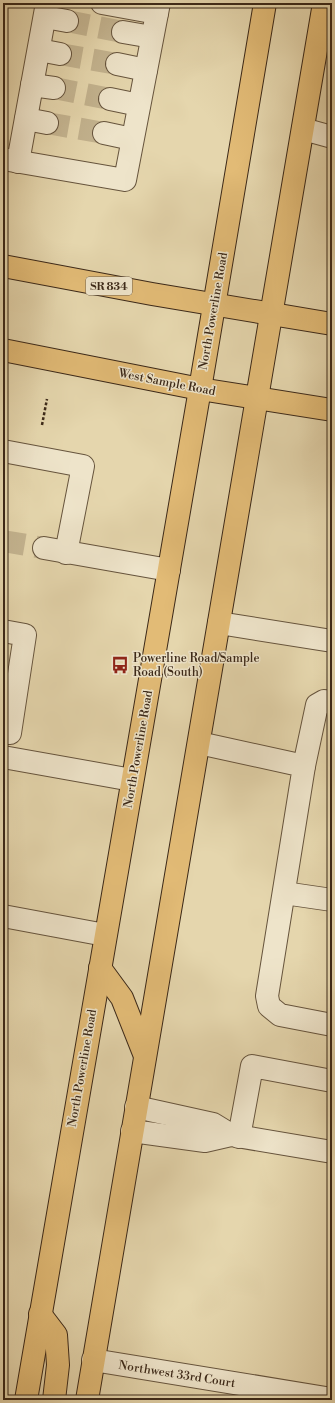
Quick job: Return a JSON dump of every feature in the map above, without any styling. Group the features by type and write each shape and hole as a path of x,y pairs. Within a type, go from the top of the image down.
{"main road":[{"name":"North Powerline Road","path":"26,1400 265,3"},
{"path":"87,1400 324,3"},
{"name":"SR 834","path":"3,266 214,305 332,324"},
{"name":"West Sample Road","path":"3,350 200,389 332,410"},
{"path":"100,968 122,998 145,1056"},
{"path":"40,1314 56,1335 58,1365 54,1400"}],"street":[{"path":"67,21 46,10 26,119 11,161 125,180 158,8 102,3"},
{"path":"123,32 152,37"},
{"path":"39,50 60,54"},
{"path":"117,64 146,70"},
{"path":"32,84 54,88"},
{"path":"110,99 139,104"},
{"path":"26,119 47,123"},
{"path":"303,130 332,137"},
{"path":"104,133 132,138"},
{"path":"3,451 83,466 66,553"},
{"path":"44,548 169,570"},
{"path":"219,623 332,641"},
{"path":"3,632 25,635 10,733 3,732"},
{"path":"332,703 324,701 317,705 304,766 267,996 269,1006 280,1015 332,1025"},
{"path":"198,743 304,766"},
{"path":"3,757 132,780"},
{"path":"284,893 332,900"},
{"path":"3,916 106,935"},
{"path":"235,1136 252,1066 332,1081"},
{"path":"136,1107 213,1124 235,1136"},
{"path":"132,1131 205,1141 235,1136 332,1152"},
{"name":"Northwest 33rd Court","path":"93,1360 332,1399"}],"path":[{"path":"42,425 47,399"}],"tunnel":[{"path":"67,21 123,32"},
{"path":"60,54 117,64"},
{"path":"54,88 110,99"},
{"path":"47,123 104,133"},
{"path":"3,541 44,548"}],"place":[{"name":"Powerline Road/Sample Road (South)","path":"120,665"}]}
